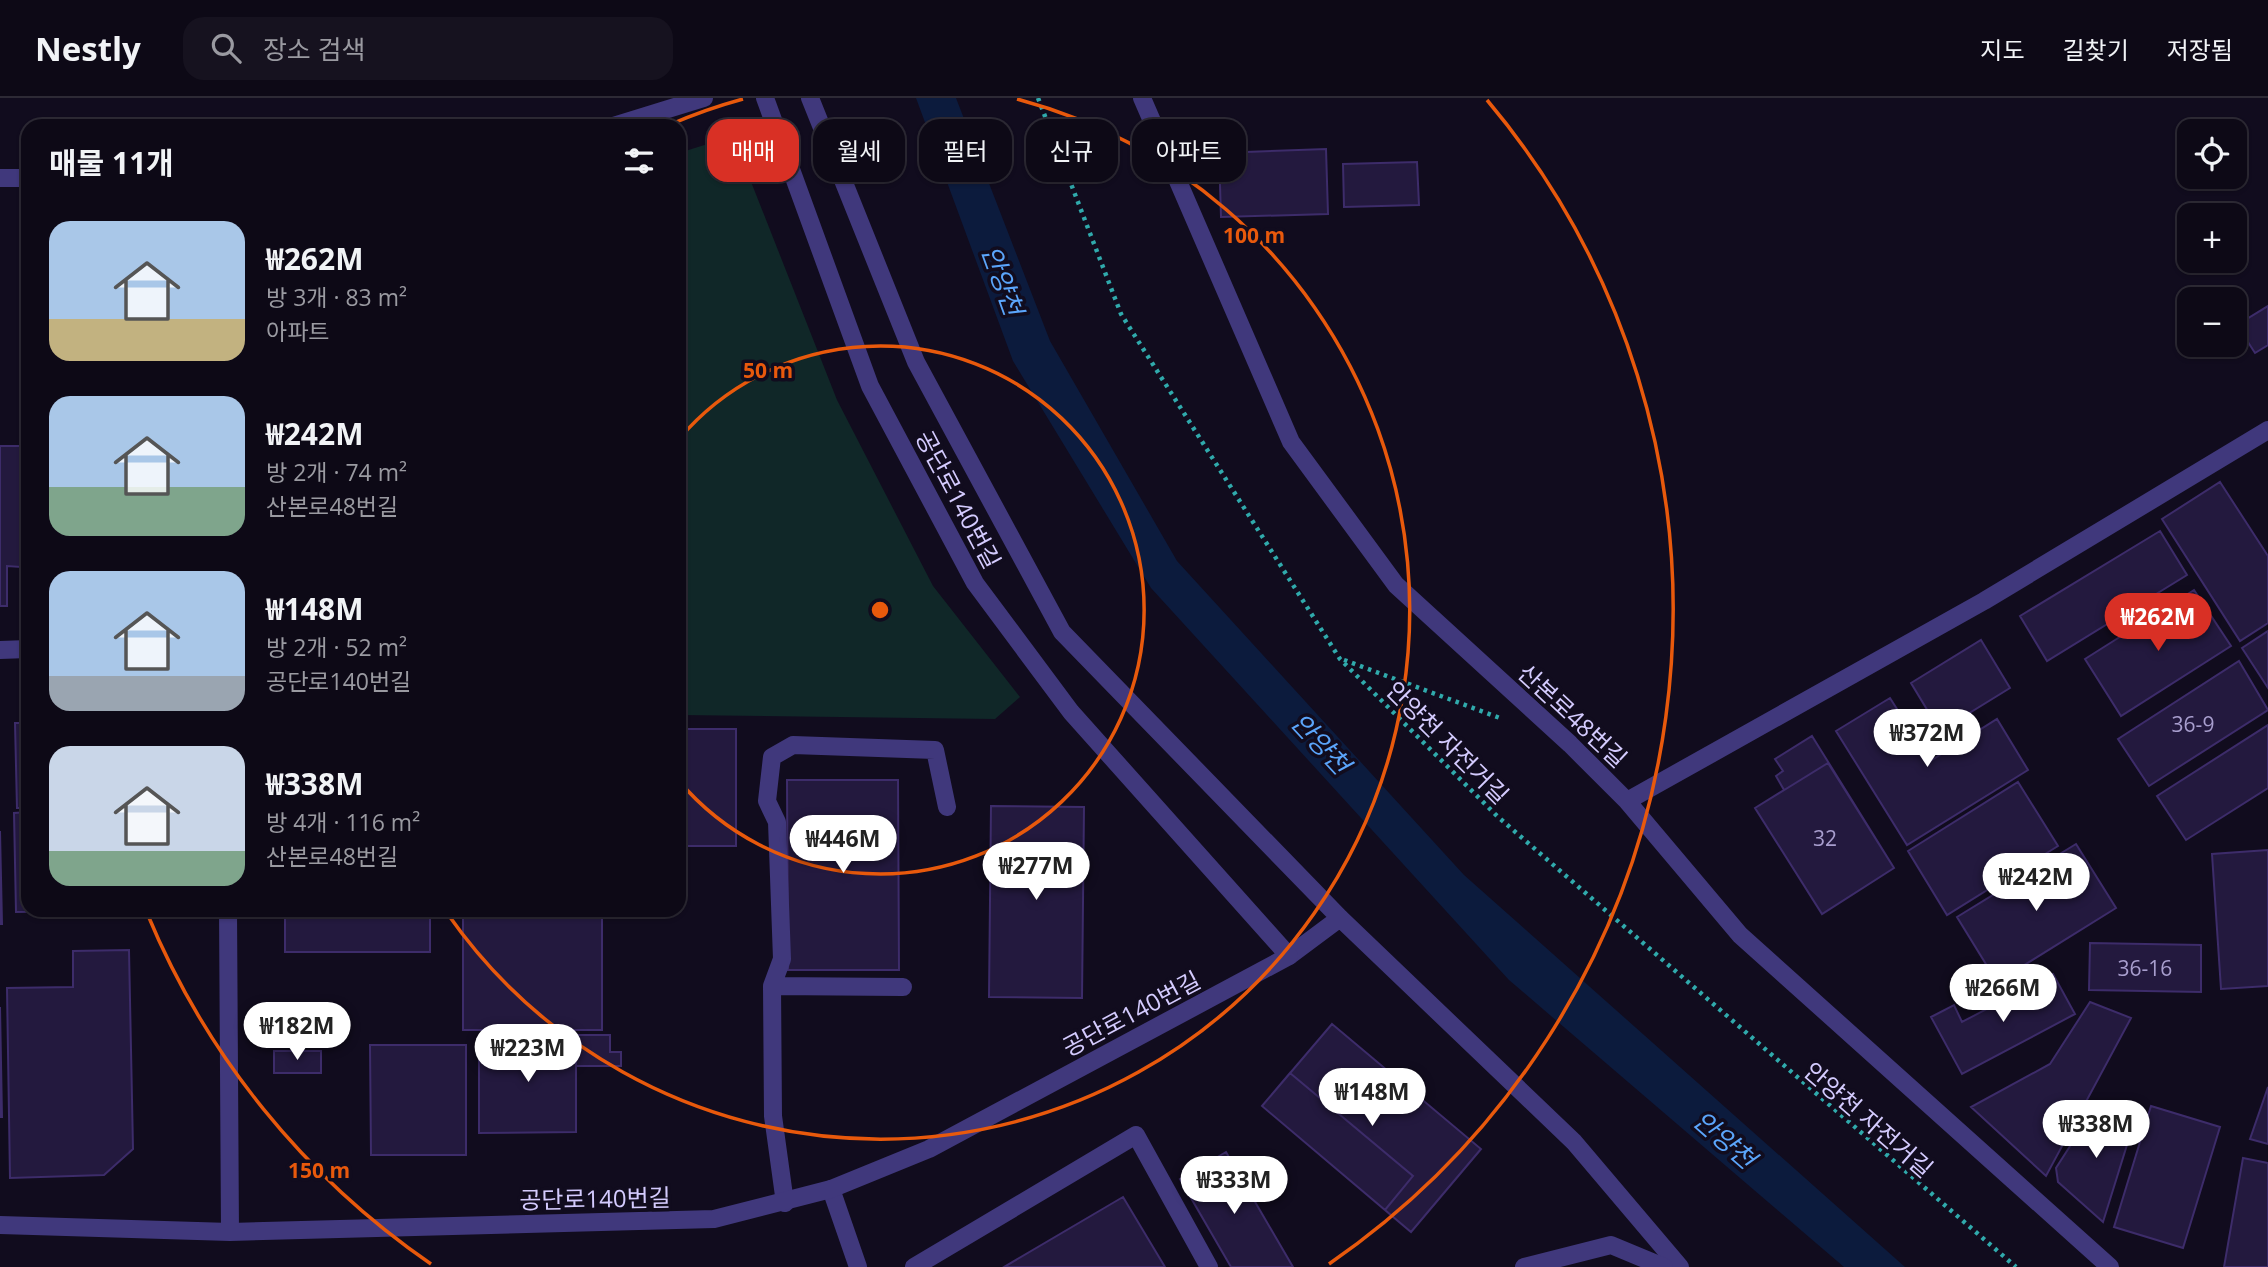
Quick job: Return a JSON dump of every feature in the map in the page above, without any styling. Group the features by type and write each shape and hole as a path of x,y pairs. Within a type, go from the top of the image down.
{"street":[{"path":"636,119 704,98"},
{"name":"공단로140번길","path":"0,1225 230,1232 714,1219 785,1203 831,1189 929,1149 1289,956 1071,712 975,583 870,387 765,98"},
{"path":"810,98 916,362 1062,632 1340,918 1574,1142 1680,1267"},
{"name":"산본로48번길","path":"1142,98 1291,442 1396,585 1570,744 1627,801 1740,935 2110,1267"},
{"path":"0,178 21,178"},
{"path":"1627,801 1984,601 2268,430"},
{"path":"0,650 21,649"},
{"path":"785,1203 773,1116 772,986 782,959 777,822 767,802 772,757 793,745 935,750 947,807"},
{"path":"228,917 230,1232"},
{"path":"1289,956 1340,918"},
{"path":"772,986 903,987"},
{"path":"914,1267 1136,1135 1209,1267"},
{"path":"831,1189 858,1267"},
{"path":"1524,1267 1611,1245 1664,1267"}],"path":[{"name":"안양천 자전거길","path":"1038,98 1121,314 1340,659 1497,816 2015,1267"},
{"path":"1340,659 1506,720"}],"green space":[{"path":"707,144 707,182 751,182 837,400 933,586 1020,697 995,719 686,715 686,151"}],"water":[{"path":"916,98 956,98 964,119 924,119"},
{"name":"안양천","path":"947,182 988,182 1050,341 1177,561 1464,875 1905,1267 1844,1267 1509,980 1151,588 1013,361"}],"building":[{"path":"1326,149 1328,214 1221,217 1220,182 1246,182 1246,152"},
{"path":"1417,162 1419,205 1344,207 1343,164"},
{"path":"2268,306 2268,345 2255,353 2247,341 2247,319"},
{"path":"0,446 21,446 21,567 7,566 7,606 0,606"},
{"path":"2220,482 2268,556 2268,623 2240,641 2162,519"},
{"path":"2160,531 2187,575 2047,661 2020,616"},
{"path":"2194,590 2231,646 2121,716 2085,659"},
{"path":"2268,631 2268,688 2242,648"},
{"path":"1981,640 2010,688 1940,731 1911,683"},
{"path":"2239,661 2268,710 2149,786 2118,739"},
{"path":"1890,698 1930,761 1997,719 2028,770 1907,845 1836,731"},
{"path":"15,723 21,723 21,808 17,808"},
{"path":"2268,725 2268,788 2186,840 2157,796"},
{"path":"686,729 736,729 736,846 686,846"},
{"path":"1812,736 1894,868 1822,914 1755,808 1784,790 1776,776 1783,771 1775,759"},
{"path":"1828,763 1894,868 1822,914 1755,808"},
{"path":"787,780 898,780 899,970 788,970"},
{"path":"2018,782 2058,846 1947,915 1908,851"},
{"path":"991,806 1084,807 1082,998 989,997"},
{"path":"21,812 21,912 16,912 14,813"},
{"path":"0,831 2,924 0,924"},
{"path":"2076,844 2116,908 1997,982 1957,917"},
{"path":"2268,850 2268,986 2221,989 2212,854"},
{"path":"285,917 430,917 430,952 285,952"},
{"path":"463,917 602,917 602,1030 463,1030"},
{"path":"2090,943 2201,945 2201,992 2089,990"},
{"path":"129,950 133,1149 104,1175 10,1178 7,988 73,987 73,951"},
{"path":"2053,974 2075,1014 1962,1074 1931,1017 1954,1005 1962,1022"},
{"path":"2090,1002 2131,1018 2046,1176 1971,1107 2050,1064"},
{"path":"0,1007 2,1117 0,1117"},
{"path":"1332,1024 1481,1149 1411,1232 1262,1106"},
{"path":"576,1035 610,1035 610,1052 621,1052 621,1066 576,1066"},
{"path":"576,1035 576,1132 479,1133 479,1036"},
{"path":"370,1045 466,1045 466,1155 371,1155"},
{"path":"274,1051 321,1051 321,1073 274,1073"},
{"path":"1290,1073 1413,1176 1385,1210 1262,1106"},
{"path":"2268,1087 2268,1144 2250,1139"},
{"path":"2151,1106 2220,1127 2183,1248 2114,1227"},
{"path":"2112,1109 2136,1116 2103,1222 2058,1182 2056,1168 2083,1126"},
{"path":"1226,1152 1293,1267 1231,1267 1180,1179"},
{"path":"2243,1158 2268,1163 2268,1267 2224,1267"},
{"path":"1123,1197 1165,1267 1004,1267"}]}
